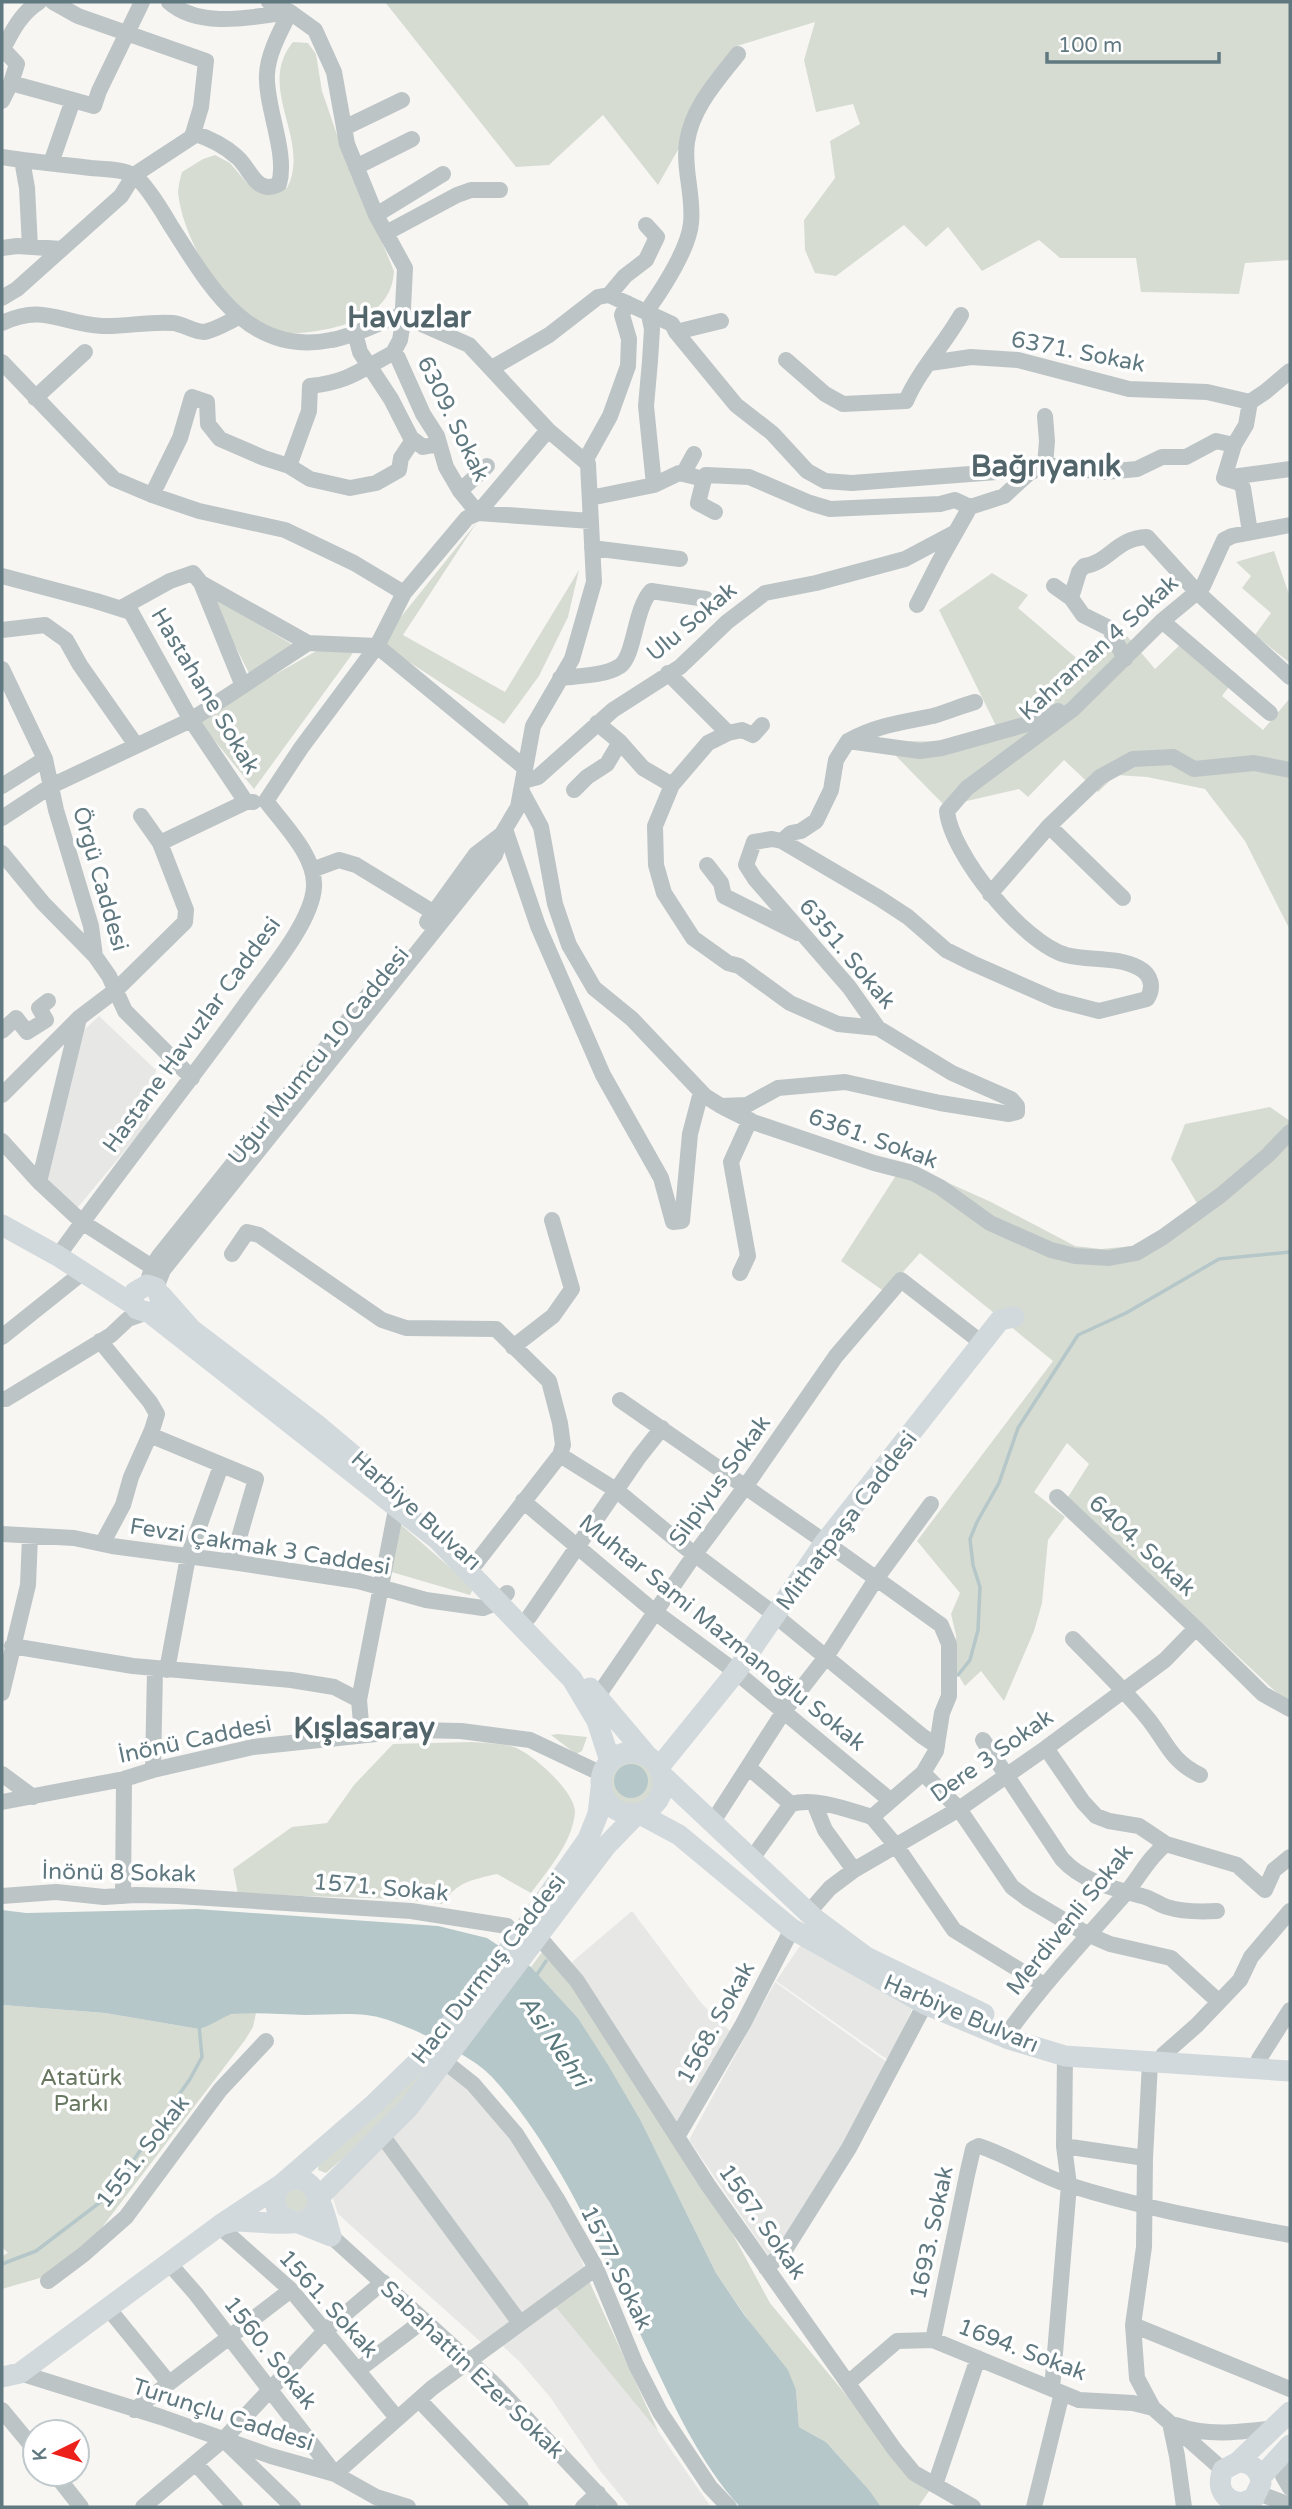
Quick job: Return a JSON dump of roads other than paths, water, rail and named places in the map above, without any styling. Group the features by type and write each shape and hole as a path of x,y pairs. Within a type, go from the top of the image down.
{"main road":[{"name":"Harbiye Bulvarı","path":"2,1225 58,1256 82,1273 151,1292 191,1328 316,1424 502,1598 529,1616 656,1765 712,1823 808,1913 866,1957 1040,2040 1156,2059 1290,2071"},
{"name":"Mithatpaşa Caddesi","path":"656,1765 736,1672 825,1542 1000,1320 1014,1317"},
{"name":"Harbiye Bulvarı","path":"398,1501 441,1529 476,1563 502,1598 572,1679 597,1721 604,1774 604,1798 611,1806 620,1812 639,1814 679,1835 792,1929 925,2004 1009,2039 1065,2056 1290,2059"},
{"path":"604,1774 626,1753 636,1751 656,1765 661,1795 656,1803 639,1814"},
{"name":"Hacı Durmuş Caddesi","path":"530,1940 588,1839 598,1814 604,1774"},
{"name":"Hacı Durmuş Caddesi","path":"291,2222 301,2222 311,2217 318,2206 318,2198 409,2107 438,2055 606,1846 639,1814"},
{"name":"Hacı Durmuş Caddesi","path":"11,2375 108,2308 220,2225 282,2184 372,2106 438,2055"},
{"path":"291,2222 281,2216 275,2204 282,2184 288,2180 302,2179 314,2187 318,2198"},
{"name":"Sabahattin Ezer Sokak","path":"318,2198 331,2236"},
{"path":"220,2225 234,2221 291,2222"},
{"name":"Sabahattin Ezer Sokak","path":"291,2222 331,2236"},
{"path":"1210,2507 1227,2473 1290,2412"},
{"path":"1227,2473 1228,2499 1250,2495 1290,2446"},
{"path":"1227,2473 1250,2464 1250,2495"}],"street":[{"path":"2,101 17,64 3,49 30,7 39,2"},
{"path":"2,298 17,289 121,196 134,175 191,137 201,107 206,61 78,16 52,2"},
{"path":"11,83 94,106 140,2"},
{"path":"169,2 178,10 205,18 257,17 290,12"},
{"name":"6309. Sokak","path":"269,2 290,12 315,30 334,72 347,144 376,215 404,268 400,340 393,353 398,358 439,444 446,467 460,491 478,513 591,521"},
{"path":"193,133 213,139 238,158 263,187 272,188 279,184 280,163 267,74 278,36 290,12"},
{"path":"654,485 646,406 652,329 649,314 651,305 684,247 691,223 685,168 687,140 698,108 738,54"},
{"path":"51,163 74,100"},
{"path":"344,128 402,100"},
{"path":"356,167 412,139"},
{"path":"2,157 134,175 155,200 201,275 239,317 251,326 279,338 304,344 332,340 401,315 469,345 548,430 588,464 590,498 654,485 679,473 704,479"},
{"path":"22,160 27,188 30,247"},
{"path":"376,215 443,174"},
{"path":"386,233 457,195 471,190 500,190"},
{"path":"609,295 625,276 650,255 657,237 646,225"},
{"path":"2,248 62,249"},
{"path":"492,368 549,335 598,297 609,295 672,324 736,405 772,433 807,471 825,481 852,483 1010,471 1029,473"},
{"path":"585,461 610,416 628,366 629,340 622,315 627,303"},
{"path":"2,323 24,314 45,313 103,326 149,322 177,323 201,332 239,317"},
{"path":"786,360 825,394 843,404 906,401 916,377 930,363 961,315"},
{"path":"676,332 721,321"},
{"path":"355,333 360,352 413,440 423,447 439,444"},
{"path":"35,398 85,352"},
{"path":"289,466 309,411 310,386 335,383 354,376 393,353"},
{"name":"6371. Sokak","path":"930,363 971,357 1018,360 1129,389 1208,392 1250,402"},
{"path":"2,362 114,479 199,510 285,530 354,563 404,593"},
{"path":"1224,478 1234,444 1246,425 1250,402 1290,371"},
{"path":"2,387 19,381"},
{"path":"152,495 180,438 192,397 207,402 208,424 220,439 289,466 310,479 349,488 376,483 399,470 401,458 413,440"},
{"path":"1045,416 1045,465"},
{"path":"266,801 301,748 377,646 404,593 467,519 478,513 548,430"},
{"path":"917,606 970,507 1004,496 1029,473 1045,465 1085,471 1138,469 1162,457 1186,457 1216,441 1234,444"},
{"path":"683,474 694,454"},
{"path":"460,491 486,466"},
{"path":"1224,478 1290,469"},
{"path":"715,512 698,503 706,475 749,477 830,509 940,504 955,500 970,507"},
{"path":"1224,478 1240,483 1243,488 1250,533"},
{"name":"Uğur Mumcu 10 Caddesi","path":"151,1292 439,915 491,861 503,831 518,807 533,726 572,659 594,582 590,498"},
{"name":"Kahraman 4 Sokak","path":"990,894 956,839 948,821 947,811 967,788 1088,694 1162,621 1197,592 1203,586 1224,540 1232,536 1290,525"},
{"name":"Ulu Sokak","path":"523,779 538,777 613,710 705,645 727,622 765,593 816,583 905,559 954,533"},
{"path":"1072,598 1079,572 1084,566 1094,565 1124,542 1136,537 1147,537 1197,592 1290,677"},
{"path":"592,548 680,559"},
{"path":"2,576 121,608 170,581 193,573 201,583 243,686"},
{"path":"201,583 308,643 377,646 523,779 541,827 555,904 569,945 594,988 632,1019 701,1091 721,1106"},
{"path":"1054,586 1072,598 1083,615 1110,628 1125,659"},
{"path":"560,678 618,667 626,660 642,601 651,591 706,599"},
{"name":"Hastahane Sokak","path":"121,608 131,612 191,720 246,802"},
{"path":"1162,621 1270,713"},
{"path":"2,629 46,625 65,640 136,745"},
{"path":"2,818 51,786 191,720 308,643"},
{"name":"Örgü Caddesi","path":"2,669 45,759 56,810 91,926 94,956 116,990 125,1011 192,1078"},
{"path":"668,673 728,733"},
{"path":"848,741 920,751 942,748 1031,723 1088,694"},
{"path":"782,841 790,833 802,831 816,821 831,790 835,760 848,741 867,731 899,721 935,715 975,702"},
{"path":"597,723 620,742 643,768 672,785"},
{"path":"762,725 753,735 742,730 728,733 708,743 672,785 655,825 656,865 664,893 694,938 790,1003 838,1024 878,1028"},
{"path":"574,790 587,777 607,764 620,742"},
{"path":"990,894 1049,826 1100,777 1133,759 1173,757 1194,769 1254,763 1290,770"},
{"path":"2,786 45,759"},
{"path":"160,843 246,802 266,801"},
{"path":"266,801 302,850 312,870 339,860 356,865 439,915"},
{"path":"2,1095 79,1018 116,990 185,922 186,910 160,843 141,816"},
{"path":"1049,826 1123,898"},
{"path":"503,831 543,938 603,1075 661,1178 673,1222 682,1221 691,1134 701,1091"},
{"name":"6351. Sokak","path":"721,1106 747,1105 778,1088 845,1082 1000,1115 1017,1112 1017,1106 1012,1099 952,1073 878,1028 849,987 810,939 763,890 746,865 754,842 772,839 782,841 879,898 946,950 1056,1000 1099,1011 1147,999 1152,982 1142,969 1123,962 1067,955 1044,945 1025,930 990,894"},
{"path":"2,853 43,904 94,956"},
{"path":"707,865 721,883 724,896 810,939"},
{"name":"Hastane Havuzlar Caddesi","path":"58,1256 289,944 307,912 314,888 312,870"},
{"path":"2,1031 16,1018 27,1032 46,1020 39,1008 48,1001"},
{"path":"38,1182 79,1018"},
{"name":"6361. Sokak","path":"721,1106 751,1121 874,1163 913,1173 940,1187 990,1223 1051,1250 1075,1256 1109,1258 1136,1253 1163,1237 1221,1195 1268,1155 1290,1132"},
{"path":"740,1273 748,1255 732,1162 751,1121"},
{"path":"2,1142 38,1182 151,1292 128,1320 3,1403"},
{"path":"513,1346 553,1316 572,1289 552,1220"},
{"path":"232,1254 247,1232 259,1235 382,1320 406,1328 496,1329 549,1381 560,1423 563,1445 560,1455 476,1563"},
{"path":"2,1337 82,1273"},
{"name":"Silpiyus Sokak","path":"597,1697 836,1356 901,1280 982,1343"},
{"path":"100,1341 157,1414 131,1477 123,1505 103,1545"},
{"path":"620,1400 941,1625 949,1644 949,1696 942,1713 937,1746 923,1773 872,1817"},
{"path":"529,1616 662,1428"},
{"path":"150,1435 256,1479 232,1562"},
{"path":"560,1455 616,1490 937,1746"},
{"path":"153,1770 161,1669 188,1557 221,1466"},
{"name":"6404. Sokak","path":"1057,1497 1263,1694 1290,1709"},
{"path":"362,1735 359,1700 398,1501"},
{"name":"Muhtar Sami Mazmanoğlu Sokak","path":"523,1501 890,1800"},
{"path":"712,1823 784,1711 826,1657 876,1579 931,1504"},
{"name":"Fevzi Çakmak 3 Caddesi","path":"2,1534 74,1538 103,1545 358,1581 426,1600 483,1608 502,1598"},
{"path":"2,1693 28,1585 30,1536"},
{"name":"Dere 3 Sokak","path":"808,1913 830,1888 854,1870 959,1809 1046,1748 1165,1660 1196,1628"},
{"path":"1073,1639 1150,1721 1173,1756 1187,1769 1200,1776"},
{"path":"12,1646 161,1669 291,1680 334,1687 359,1700"},
{"name":"İnönü Caddesi","path":"2,1802 124,1779 253,1747 414,1730 461,1731 530,1740 604,1774"},
{"path":"983,1740 1071,1868 1084,1878 1126,1893 1145,1896 1167,1907 1198,1913 1217,1911"},
{"path":"1046,1748 1083,1802 1096,1816 1139,1826 1166,1844 1237,1865 1265,1890 1274,1870 1290,1857"},
{"path":"748,1767 790,1804"},
{"path":"923,1773 959,1809 1012,1887 1087,1934 1110,1944 1171,1958 1219,2002"},
{"path":"2,1774 33,1797"},
{"path":"123,1896 124,1779"},
{"path":"751,1860 790,1804 798,1801 872,1817 897,1847 954,1930 1044,1985"},
{"path":"814,1803 825,1830 854,1870"},
{"name":"Merdivenli Sokak","path":"1013,2027 1087,1934 1126,1893 1153,1854 1166,1844"},
{"name":"İnönü 8 Sokak","path":"2,1896 56,1892 104,1897 234,1900"},
{"name":"1571. Sokak","path":"234,1900 435,1914 507,1926 530,1940"},
{"path":"1227,2473 1153,2408 1137,2378 1133,2325 1144,2247 1145,2158 1156,2059 1197,2025 1240,1980 1251,1957 1290,1911"},
{"name":"1568. Sokak","path":"677,2137 743,2024 792,1929"},
{"name":"1567. Sokak","path":"530,1940 577,1981 677,2137 895,2450 914,2473 973,2507"},
{"path":"766,2268 783,2253 849,2148 925,2004"},
{"path":"1259,2059 1290,2010"},
{"name":"1551. Sokak","path":"48,2281 84,2254 125,2217 220,2090 265,2041"},
{"name":"1577. Sokak","path":"438,2055 473,2084 516,2134 596,2268 636,2365 660,2412 710,2487 729,2507"},
{"path":"1034,2507 1057,2391 1069,2185 1064,2146 1065,2056"},
{"path":"381,2134 520,2323"},
{"name":"1693. Sokak","path":"933,2340 973,2148 979,2146 996,2151 1069,2185 1143,2207 1290,2235"},
{"path":"1064,2146 1145,2158"},
{"name":"1561. Sokak","path":"220,2225 291,2290 397,2418"},
{"name":"Sabahattin Ezer Sokak","path":"331,2236 468,2361 610,2507"},
{"name":"1560. Sokak","path":"169,2262 335,2474"},
{"path":"335,2474 397,2418 468,2361 596,2268"},
{"path":"154,2504 224,2439 325,2331 383,2282"},
{"path":"134,2410 291,2290"},
{"path":"108,2308 169,2383"},
{"path":"358,2370 424,2320"},
{"path":"1133,2325 1290,2389"},
{"name":"1694. Sokak","path":"848,2383 897,2342 933,2340 1079,2400 1133,2403 1153,2408"},
{"path":"935,2486 978,2358"},
{"name":"Turunçlu Caddesi","path":"11,2375 134,2410 335,2474 376,2497 408,2507"},
{"path":"419,2400 521,2507"},
{"path":"2,2410 21,2432"},
{"path":"1170,2423 1206,2432 1236,2433 1275,2428"},
{"path":"1170,2423 1184,2507"},
{"path":"224,2439 293,2507"},
{"path":"1290,2446 1283,2476 1290,2488"},
{"path":"196,2464 235,2507"},
{"path":"66,2488 81,2507"},
{"path":"583,2507 598,2493"},
{"path":"1250,2495 1290,2505"}],"water":[{"path":"631,1764 643,1769 648,1781 643,1793 631,1798 619,1793 614,1781 619,1769"},
{"name":"Asi Nehri","path":"197,1909 438,1926 487,1938 531,1967 578,2018 608,2065 641,2121 716,2273 745,2316 788,2370 796,2390 799,2427 826,2442 881,2507 740,2507 712,2472 689,2433 580,2209 539,2138 492,2077 457,2051 397,2023 366,2015 232,2014 199,2029 105,2013 2,2005 2,1910 26,1913"}],"waterway":[{"path":"958,1675 970,1660 978,1630 980,1587 973,1565 970,1539 999,1483 1018,1428 1078,1335 1126,1313 1219,1259 1290,1252"},
{"path":"536,1976 546,1961"},
{"path":"2,2264 36,2251 103,2200 119,2181 190,2079 202,2057 199,2025"}],"district":[{"name":"Havuzlar","path":"409,317"},
{"name":"Bağrıyanık","path":"1046,466"},
{"name":"Kışlasaray","path":"364,1728"}],"park label":[{"name":"Atatürk Parkı","path":"81,2091"}]}
